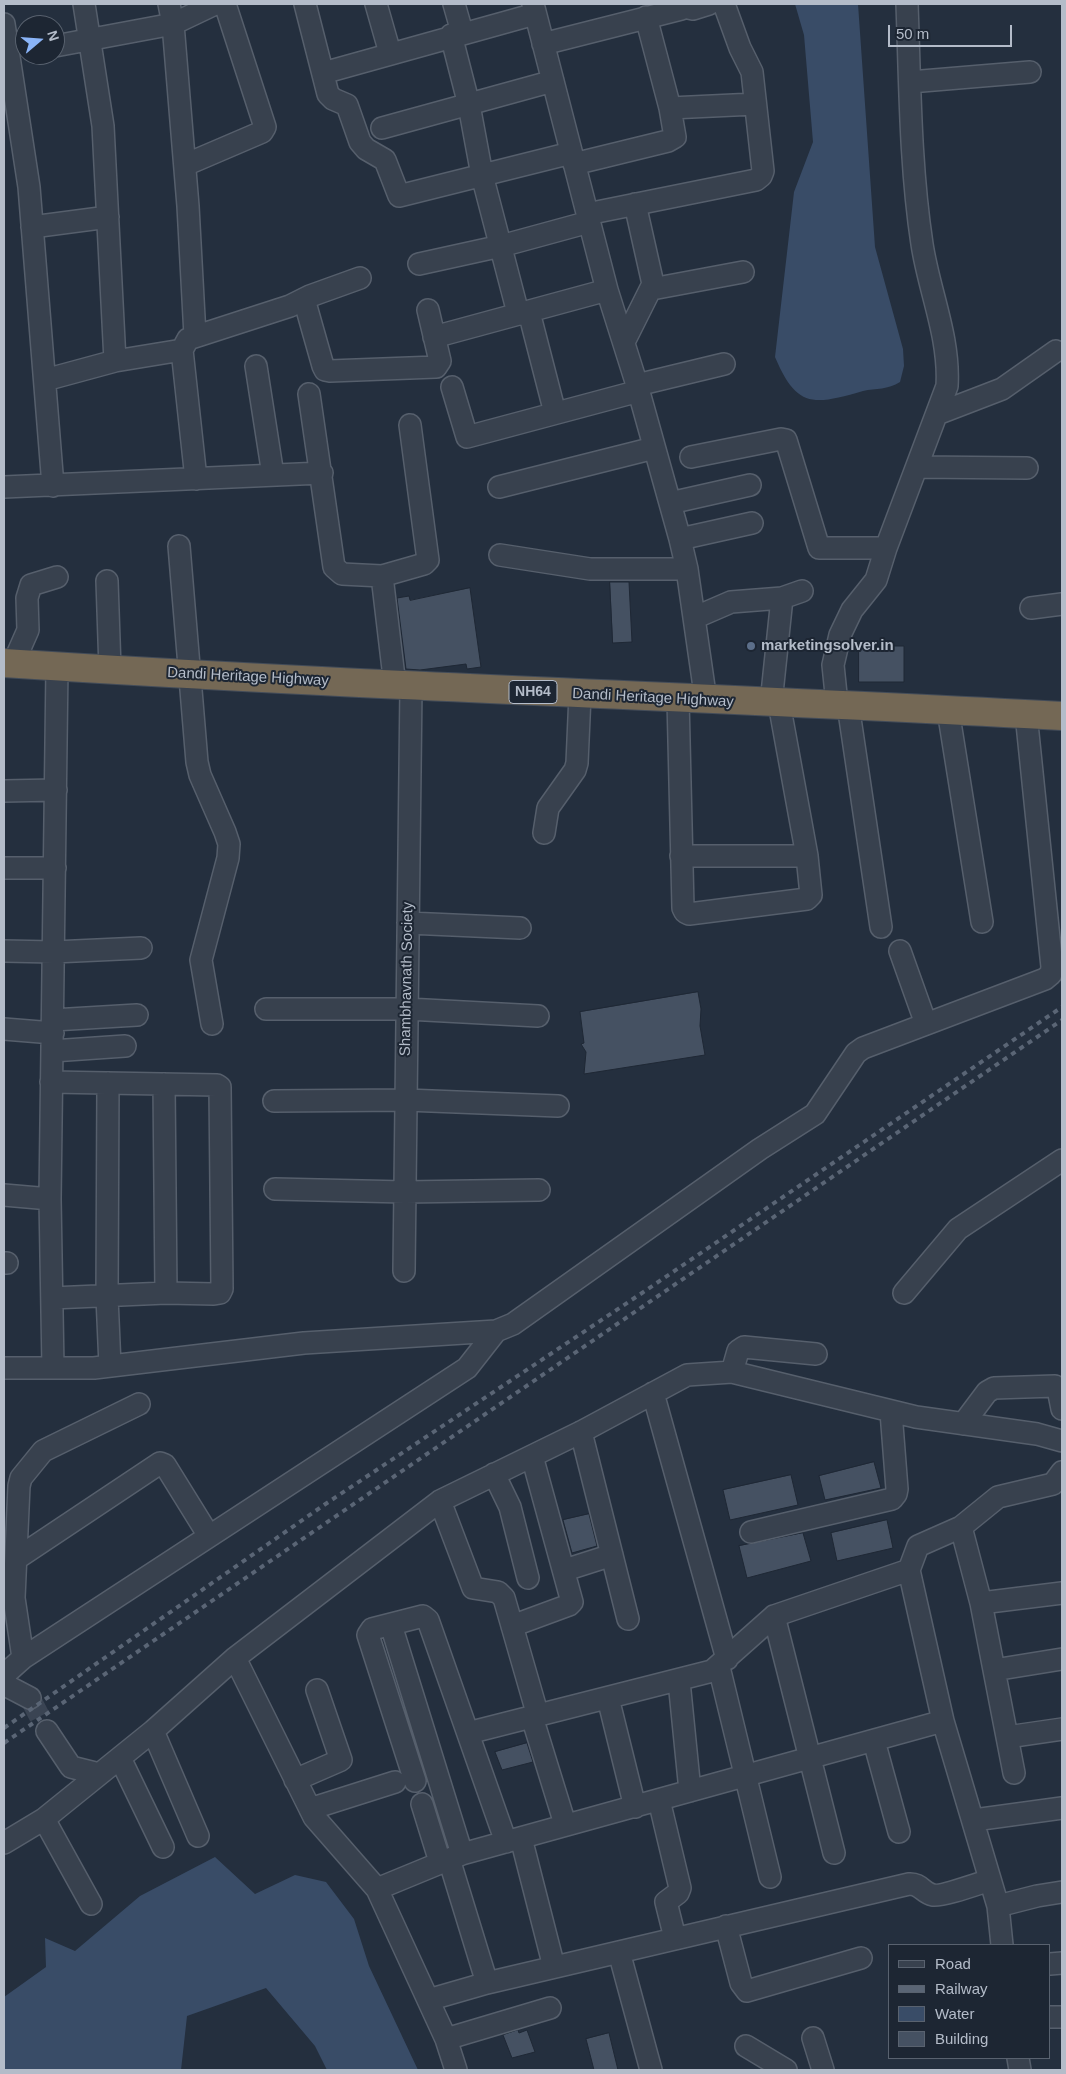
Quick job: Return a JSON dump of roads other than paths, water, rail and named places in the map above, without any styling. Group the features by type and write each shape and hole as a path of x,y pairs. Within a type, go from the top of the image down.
{"highway":[{"name":"Dandi Heritage Highway","path":"8,664 403,686 775,703 842,704 1062,716"}],"street":[{"path":"84,4 92,41 103,126 115,361"},
{"path":"65,45 92,41 171,14 215,4"},
{"path":"185,165 262,132 265,127 225,4"},
{"path":"305,4 330,97 347,105 363,146 385,160 399,196 482,175 672,140 675,133 670,108 646,17"},
{"path":"376,4 390,53"},
{"path":"454,4 457,34 482,175 518,313"},
{"path":"543,44 684,6 693,9 709,4"},
{"path":"419,264 501,246 635,204 756,180 761,176 763,171 752,72 738,45 724,4"},
{"path":"881,927 842,704 833,665 840,635 852,610 876,580 886,548 947,386 948,362 922,244 910,82 907,4"},
{"path":"323,73 457,34 534,9 607,290 638,388 680,539 687,569 706,700"},
{"path":"171,14 185,165 188,343 196,479"},
{"path":"4,24 13,52 29,187 53,486"},
{"path":"910,82 1030,72"},
{"path":"382,128 469,106 553,81"},
{"path":"670,108 755,104"},
{"path":"624,342 652,289 653,280 635,204"},
{"path":"32,227 108,216"},
{"path":"652,289 743,272"},
{"path":"45,380 188,343 360,278"},
{"path":"434,337 607,290"},
{"path":"304,299 326,370 436,368 440,361 428,310"},
{"path":"518,313 530,316 555,413"},
{"path":"937,414 1002,389 1056,351"},
{"path":"452,387 467,437 724,364"},
{"path":"256,366 273,476"},
{"path":"309,394 322,473 334,567 342,574 382,576 424,564 428,560 410,425"},
{"path":"691,457 781,439 786,440 820,548 886,548"},
{"path":"499,487 654,448"},
{"path":"917,467 1027,468"},
{"path":"4,487 322,473"},
{"path":"670,503 750,486"},
{"path":"680,539 752,523"},
{"path":"179,546 188,673 198,769 229,844 228,858 201,960 212,1024"},
{"path":"500,555 590,569 687,569"},
{"name":"Shambhavnath Society","path":"382,576 403,686 408,923 404,1271"},
{"path":"8,664 28,630 28,598 32,585 57,577"},
{"path":"107,580 110,669"},
{"path":"694,618 731,602 782,598 802,592"},
{"path":"678,699 681,856 683,908 685,912 689,914 807,899 812,895 812,887 807,856 775,703 782,598"},
{"path":"1031,608 1062,604"},
{"path":"53,1368 50,1198 57,667"},
{"path":"544,834 548,808 575,770 577,763 580,694"},
{"path":"948,710 982,922"},
{"path":"4,1368 110,1366 304,1343 496,1331 514,1324 760,1149 815,1114 856,1053 1045,979 1051,974 1052,967 1026,714"},
{"path":"4,791 56,790"},
{"path":"681,856 807,856"},
{"path":"4,868 55,868"},
{"path":"408,923 520,928"},
{"path":"4,951 54,952 140,948"},
{"path":"900,952 926,1024"},
{"path":"266,1009 407,1009 538,1016"},
{"path":"53,1035 137,1016"},
{"path":"4,1029 125,1046"},
{"path":"51,1082 217,1085 221,1090 222,1279 220,1293 166,1293 107,1298 52,1298"},
{"path":"108,1083 107,1298 110,1366"},
{"path":"164,1084 166,1293"},
{"path":"274,1101 406,1100 558,1106"},
{"path":"904,1293 958,1229 1062,1160"},
{"path":"275,1189 405,1192 539,1190"},
{"path":"4,1195 50,1198"},
{"path":"4,1676 23,1658 467,1368 496,1331"},
{"path":"732,1372 738,1351 744,1347 816,1354"},
{"path":"4,1844 44,1819 153,1731 235,1658 440,1501 581,1432 687,1375 732,1372 891,1412 1037,1434 1062,1441"},
{"path":"963,1424 987,1392 994,1388 1055,1386 1058,1389 1062,1409"},
{"path":"653,1393 723,1663 745,1777 770,1877"},
{"path":"23,1658 14,1598 18,1486 21,1478 38,1456 139,1404"},
{"path":"752,1532 892,1499 897,1489 891,1412"},
{"path":"1037,1434 1050,1426 1062,1424"},
{"path":"581,1432 628,1619"},
{"path":"512,1626 569,1605 572,1597 532,1456"},
{"path":"16,1559 160,1463 165,1465 209,1536"},
{"path":"1002,1944 998,1906 944,1721 909,1570 918,1546 961,1527 998,1497 1053,1484 1062,1472"},
{"path":"494,1474 512,1514 528,1578"},
{"path":"440,1501 473,1588 502,1594 565,1824"},
{"path":"961,1527 981,1603 1014,1773"},
{"path":"565,1570 612,1555"},
{"path":"468,1733 706,1673 723,1663 774,1616 909,1570"},
{"path":"981,1603 1062,1593"},
{"path":"310,1809 405,1781 368,1635 372,1630 423,1616 428,1620 468,1733 514,1840 554,1968"},
{"path":"774,1616 812,1759 834,1853"},
{"path":"391,1624 450,1858 486,1983"},
{"path":"235,1658 318,1823 377,1888 446,2039 456,2070"},
{"path":"994,1670 1062,1659"},
{"path":"4,1680 9,1687 30,1698"},
{"path":"679,1681 690,1792"},
{"path":"295,1780 342,1760 317,1690"},
{"path":"608,1698 635,1807"},
{"path":"377,1888 450,1858 565,1824 812,1759 944,1721"},
{"path":"1007,1737 1062,1729"},
{"path":"47,1731 71,1767 99,1774"},
{"path":"153,1731 198,1836"},
{"path":"874,1741 900,1832"},
{"path":"120,1758 163,1847"},
{"path":"659,1800 680,1888 678,1893 666,1902 675,1938"},
{"path":"422,1804 450,1858"},
{"path":"974,1820 1062,1808"},
{"path":"44,1819 91,1904"},
{"path":"428,2000 486,1983 909,1884 917,1885 928,1893 937,1895 990,1880"},
{"path":"998,1906 1062,1892"},
{"path":"726,1926 741,1983 747,1991 861,1958"},
{"path":"619,1952 651,2070"},
{"path":"446,2039 550,2008"},
{"path":"813,2038 823,2070"},
{"path":"746,2046 786,2070"}],"water":[{"path":"795,4 858,4 875,247 903,349 904,366 900,382 886,388 863,391 832,399 809,399 800,394 791,386 775,357 794,192 813,142 804,35"},
{"path":"215,1857 255,1894 295,1875 326,1882 354,1919 369,1966 418,2070 327,2070 315,2046 266,1988 187,2016 181,2070 4,2070 4,1997 46,1967 45,1938 75,1951 140,1896"}],"tunnel":[{"path":"30,1698 47,1731"}],"railway":[{"path":"4,1728 324,1505 642,1293 1062,1007"},
{"path":"4,1743 1062,1020"}],"place":[{"name":"marketingsolver.in","path":"751,646"}]}
